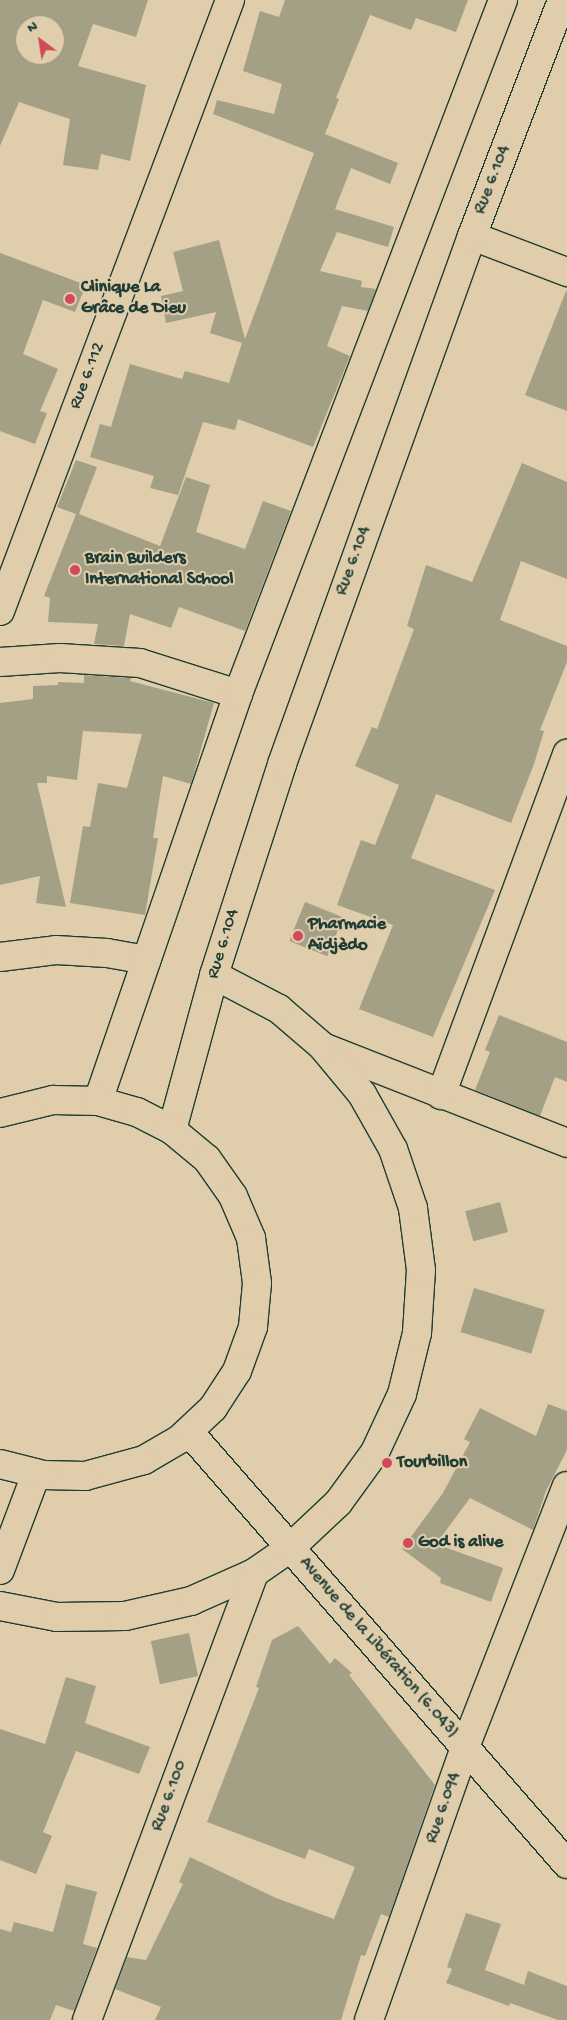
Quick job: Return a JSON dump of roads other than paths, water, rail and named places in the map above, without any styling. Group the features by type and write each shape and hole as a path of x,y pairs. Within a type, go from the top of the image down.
{"street":[{"name":"Rue 6.112","path":"0,611 230,0"},
{"path":"98,1102 238,694 503,0"},
{"name":"Rue 6.104","path":"172,1130 214,975 282,764 472,236 562,0"},
{"path":"472,236 567,272"},
{"path":"0,662 60,658 140,663 238,694"},
{"path":"441,1096 567,754"},
{"path":"0,957 56,950 107,953 146,960"},
{"path":"0,1606 57,1617 125,1616 191,1600 254,1573 290,1548 338,1503 375,1452 402,1394 417,1333 421,1270 412,1208 393,1149 362,1094 322,1046 279,1009 214,975"},
{"path":"322,1046 441,1096 567,1143"},
{"path":"0,1113 53,1100 98,1102 137,1112 172,1130 207,1159 233,1196 250,1238 257,1282 253,1327 238,1370 213,1408 189,1432 162,1451 125,1468 85,1476 36,1474 0,1464"},
{"name":"Avenue de la Libération (6.043)","path":"189,1432 567,1864"},
{"path":"0,1570 36,1474"},
{"name":"Rue 6.094","path":"369,2020 465,1747 567,1486"},
{"name":"Rue 6.100","path":"87,2020 254,1573"}],"place":[{"name":"Clinique La Grâce de Dieu","path":"70,299"},
{"name":"Brain Builders International School","path":"75,570"},
{"name":"Pharmacie Aïdjèdo","path":"298,936"},
{"name":"Tourbillon","path":"387,1463"},
{"name":"God is alive","path":"408,1543"}]}
